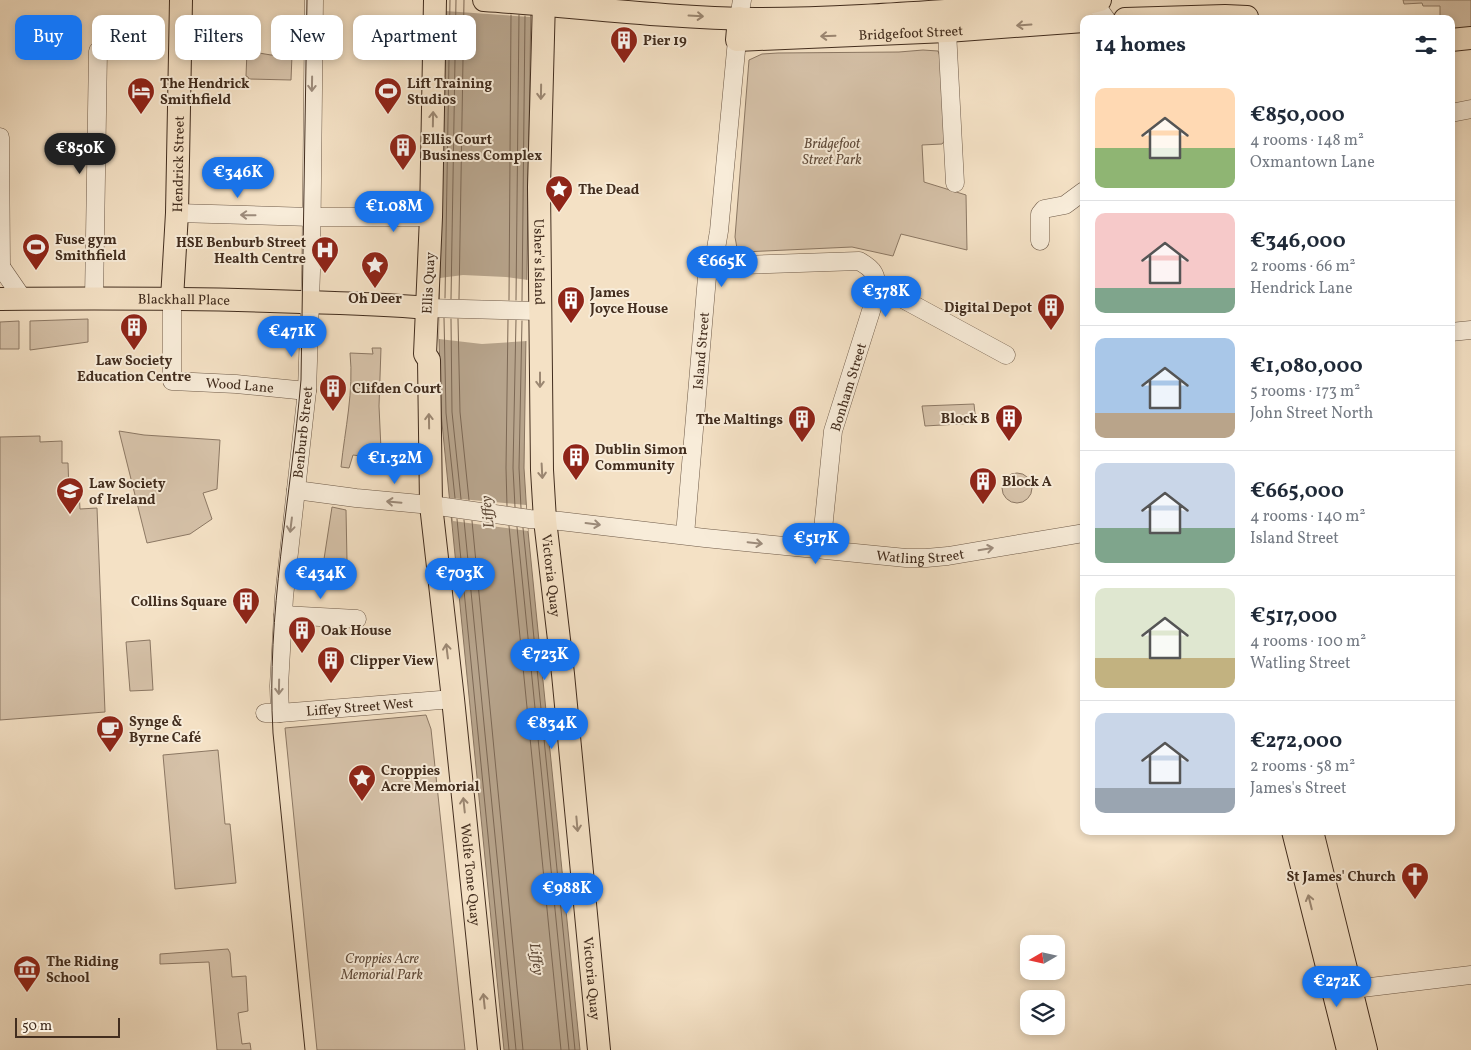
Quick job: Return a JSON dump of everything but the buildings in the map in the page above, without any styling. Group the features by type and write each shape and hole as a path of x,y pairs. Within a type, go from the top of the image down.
{"main road":[{"name":"Hendrick Street","path":"172,298 177,213 181,0"},
{"name":"Ellis Quay","path":"435,0 431,218 433,308 425,354 429,360 429,405 439,507 453,699"},
{"name":"Bridgefoot Street","path":"484,0 540,3 616,11 947,31 1095,8"},
{"name":"Usher's Island","path":"537,520 540,436 533,311 540,187 540,3"},
{"name":"Bridgefoot Street","path":"740,19 1095,8"},
{"path":"1231,15 1248,12"},
{"name":"Blackhall Place","path":"0,299 172,298 396,305 433,308"},
{"name":"Victoria Quay","path":"537,520 563,674 599,1050"},
{"name":"Wolfe Tone Quay","path":"453,699 489,1050"},
{"path":"1294,835 1343,992 1366,1050"},
{"path":"1313,835 1343,992 1348,1050"}],"street":[{"name":"Benburb Street","path":"273,713 279,686 287,561 307,391 310,302 304,216 314,0"},
{"name":"Island Street","path":"685,535 707,276 713,266 719,231 740,19"},
{"path":"947,31 955,183"},
{"path":"94,299 98,60"},
{"path":"1455,112 1471,109"},
{"path":"0,136 1,268 24,299"},
{"path":"1040,241 1040,214 1044,209 1065,205 1080,194"},
{"path":"177,213 431,218"},
{"path":"713,266 859,261 869,266 876,277 877,285 1006,355"},
{"name":"Bonham Street","path":"821,549 833,432 877,292 877,285"},
{"name":"Wood Lane","path":"172,298 172,381 236,384 307,391"},
{"path":"433,308 533,311"},
{"path":"1455,332 1471,330"},
{"name":"Watling Street","path":"296,490 537,520 879,556 926,558 1080,534"},
{"path":"283,615 357,619"},
{"name":"Liffey Street West","path":"273,713 453,699"},
{"path":"1343,992 1471,975"}],"green space":[{"path":"1403,0 1471,0 1471,28 1455,31 1455,15 1440,15 1440,6 1423,6 1422,3 1404,4"},
{"name":"Bridgefoot Street Park","path":"938,51 941,59 946,139 942,144 922,145 924,182 966,195 967,250 901,234 893,256 852,247 743,252 737,248 735,237 749,60 762,54 778,53 899,52"},
{"path":"261,53 271,55 271,60 292,60 291,80 249,79 246,76 247,60 261,60"},
{"path":"88,319 88,342 30,350 30,321"},
{"path":"19,321 19,349 0,349 0,322"},
{"path":"372,348 381,348 379,406 382,471 366,470 368,457 353,455 349,468 341,467 350,396 350,353 373,354"},
{"path":"974,404 976,423 925,426 922,406"},
{"path":"119,431 144,435 220,440 217,489 203,493 212,519 190,534 147,543"},
{"path":"40,436 40,442 62,441 62,463 68,463 69,492 79,492 80,509 97,508 105,712 0,720 0,437"},
{"path":"1017,473 1023,474 1031,482 1031,494 1023,502 1017,503 1011,502 1003,494 1002,488 1003,482 1011,474"},
{"path":"332,507 346,510 347,561 342,575 322,572"},
{"path":"150,640 153,690 130,691 126,642"},
{"name":"Croppies Acre Memorial Park","path":"426,715 431,729 465,1050 317,1050 285,728"},
{"path":"218,750 225,824 230,824 236,883 175,889 163,755"},
{"path":"228,949 232,977 246,976 248,1011 238,1013 242,1044 250,1043 251,1050 217,1050 209,962 160,964 160,954"}],"water":[{"name":"Liffey","path":"445,0 531,0 524,468 528,531 580,1050 504,1050 441,413 439,339 444,60 476,60 476,15 445,15"}],"pier":[{"path":"445,0 531,0 530,17 445,11"},
{"path":"463,275 528,280 527,341 482,344 439,339 440,278"},
{"path":"450,498 526,505 528,531 453,521"}],"tram line":[{"path":"305,1050 273,733 272,689 276,600 301,380 307,0"}],"place":[{"name":"Pier 19","path":"624,64"},
{"name":"The Hendrick Smithfield","path":"141,115"},
{"name":"Lift Training Studios","path":"388,115"},
{"name":"Ellis Court Business Complex","path":"403,171"},
{"name":"The Dead","path":"559,213"},
{"name":"Fuse gym Smithfield","path":"36,271"},
{"name":"HSE Benburb Street Health Centre","path":"325,274"},
{"name":"Oh Deer","path":"375,289"},
{"name":"James Joyce House","path":"571,324"},
{"name":"Digital Depot","path":"1051,331"},
{"name":"Law Society Education Centre","path":"134,351"},
{"name":"Clifden Court","path":"333,412"},
{"name":"Block B","path":"1009,442"},
{"name":"The Maltings","path":"802,443"},
{"name":"Dublin Simon Community","path":"576,481"},
{"name":"Block A","path":"983,505"},
{"name":"Law Society of Ireland","path":"70,515"},
{"name":"Collins Square","path":"246,625"},
{"name":"Oak House","path":"302,654"},
{"name":"Clipper View","path":"331,684"},
{"name":"Synge & Byrne Café","path":"110,753"},
{"name":"Croppies Acre Memorial","path":"362,802"},
{"name":"St James' Church","path":"1415,900"},
{"name":"The Riding School","path":"27,993"}]}
